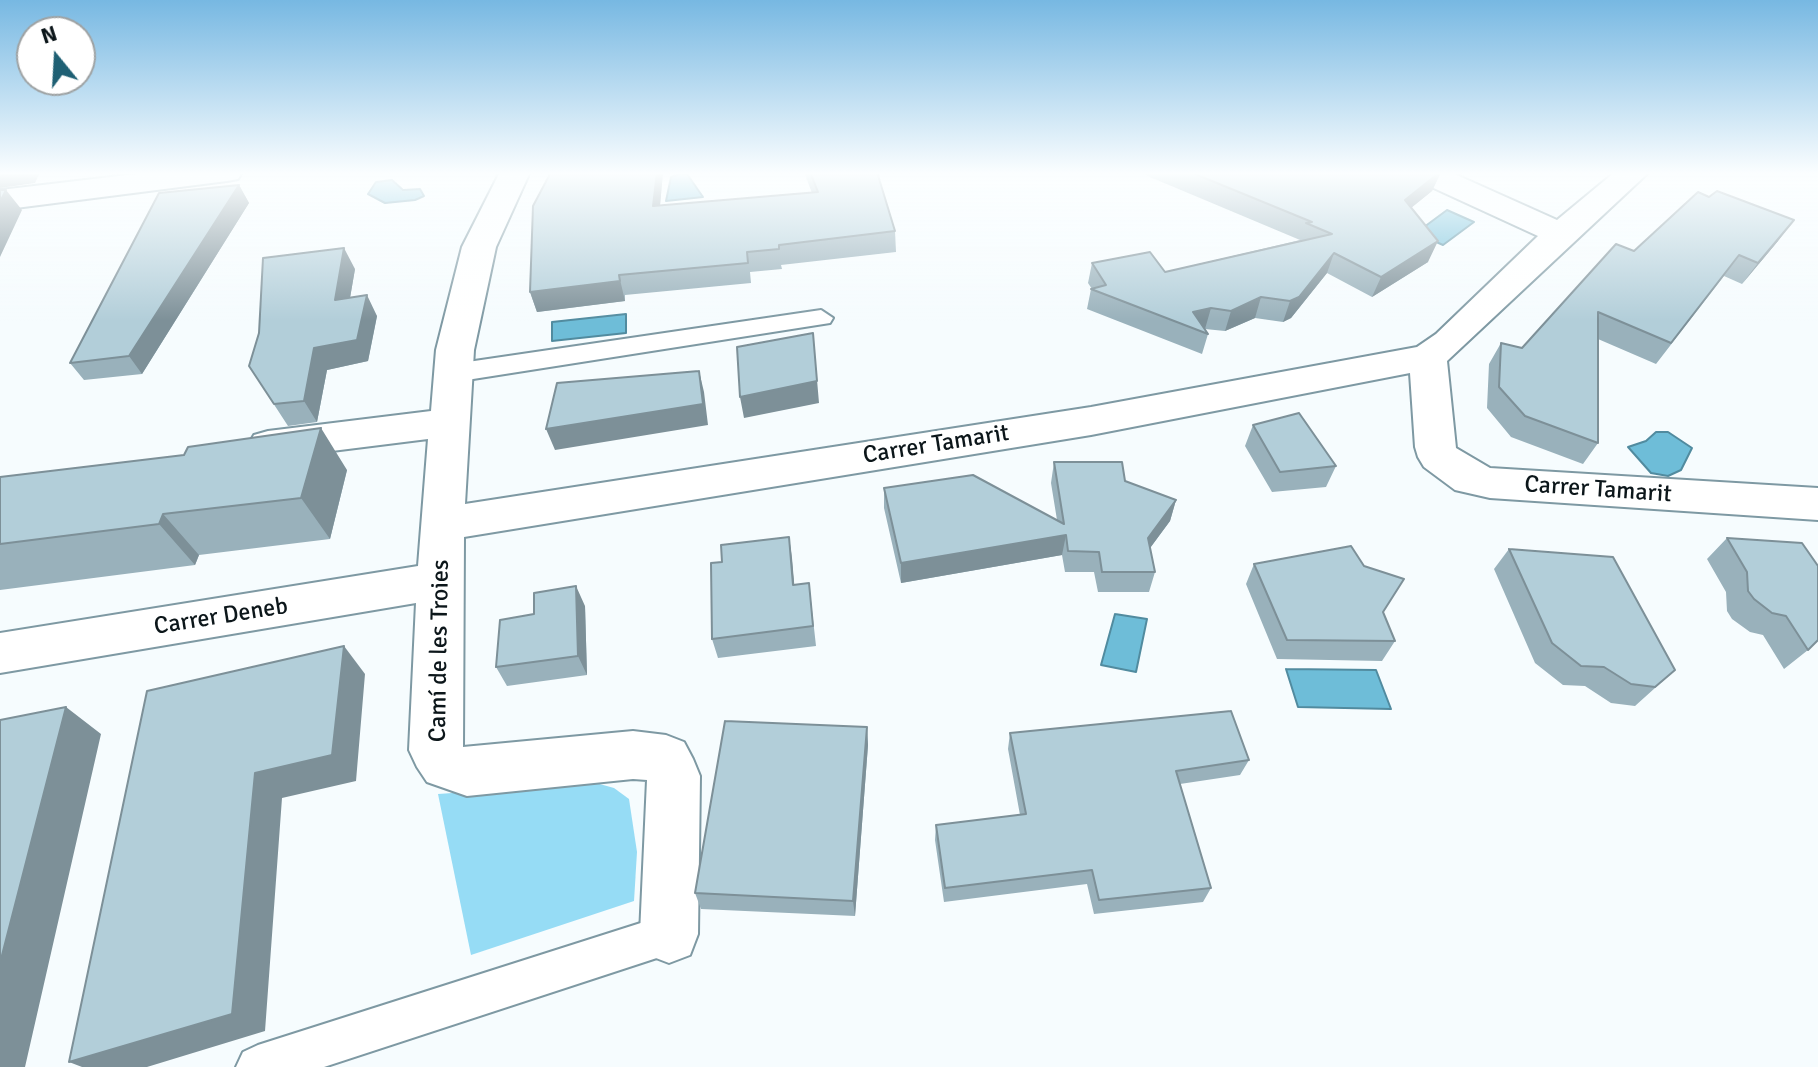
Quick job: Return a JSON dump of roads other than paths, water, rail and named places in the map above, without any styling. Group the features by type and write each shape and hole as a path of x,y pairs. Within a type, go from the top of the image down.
{"street":[{"name":"Camí de les Troies","path":"491,222 479,247 455,350 442,524 435,750 446,765 467,772 633,755 666,759 674,776 669,934"},
{"path":"1533,222 1560,234"},
{"name":"Carrer Tamarit","path":"442,524 1091,421 1428,357 1449,342 1575,222"},
{"name":"Carrer Tamarit","path":"1428,357 1435,447 1439,457 1470,479 1490,483 1818,504"},
{"path":"232,450 448,423"},
{"name":"Carrer Deneb","path":"0,653 442,580"}],"lane":[{"path":"454,373 821,318"},
{"path":"258,1067 669,934"}]}
